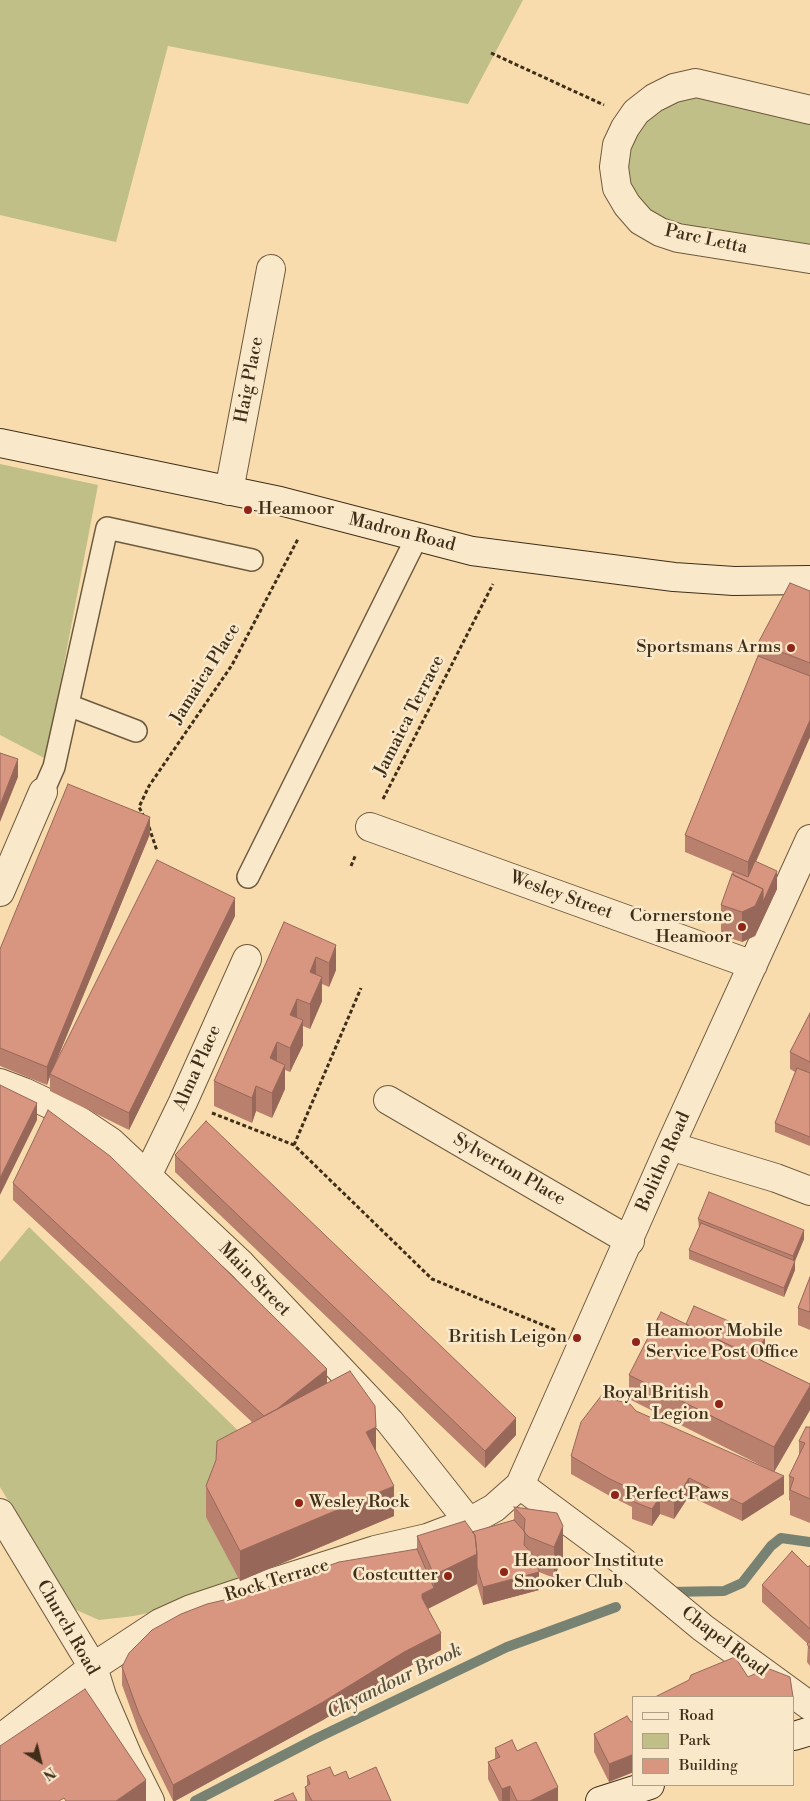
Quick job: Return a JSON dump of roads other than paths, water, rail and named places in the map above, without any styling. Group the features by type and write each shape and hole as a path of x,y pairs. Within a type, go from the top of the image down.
{"street":[{"name":"Parc Letta","path":"810,110 696,83 674,88 654,98 636,112 625,128 617,146 614,167 617,188 627,205 641,221 678,238 810,259"},
{"name":"Haig Place","path":"228,491 272,269"},
{"name":"Madron Road","path":"0,443 228,491 472,551 665,576 734,581 810,580"},
{"path":"0,892 42,792"},
{"name":"Wesley Street","path":"370,827 753,966"},
{"name":"Bolitho Road","path":"520,1485 670,1146 810,839"},
{"name":"Alma Place","path":"147,1176 183,1102 247,959"},
{"name":"Main Street","path":"0,1084 24,1092 66,1112 111,1142 241,1264 390,1422 469,1522"},
{"name":"Sylverton Place","path":"388,1100 630,1240"},
{"path":"670,1146 776,1178 810,1191"},
{"name":"Rock Terrace","path":"0,1739 93,1667 160,1623 191,1609 375,1550 427,1538 469,1522 494,1508 520,1485"},
{"name":"Chapel Road","path":"520,1485 621,1560 703,1628 810,1706"},
{"name":"Church Road","path":"0,1513 93,1667 129,1759 150,1801"},
{"path":"795,1736 810,1731"},
{"path":"600,1801 647,1786"}],"lane":[{"path":"42,792 54,767 107,528 252,560"},
{"path":"248,877 417,537"},
{"path":"68,705 136,731"}],"waterway":[{"name":"Chyandour Brook","path":"669,1592 724,1591 742,1583 771,1546 781,1538 810,1542"},
{"name":"Chyandour Brook","path":"195,1801 317,1738 507,1647 616,1607"}],"place":[{"name":"Heamoor","path":"248,510"},
{"name":"Sportsmans Arms","path":"791,648"},
{"name":"Cornerstone Heamoor","path":"742,927"},
{"name":"British Leigon","path":"577,1338"},
{"name":"Heamoor Mobile Service Post Office","path":"636,1342"},
{"name":"Royal British Legion","path":"719,1404"},
{"name":"Perfect Paws","path":"615,1495"},
{"name":"Wesley Rock","path":"299,1503"},
{"name":"Heamoor Institute Snooker Club","path":"504,1572"},
{"name":"Costcutter","path":"448,1576"}]}
